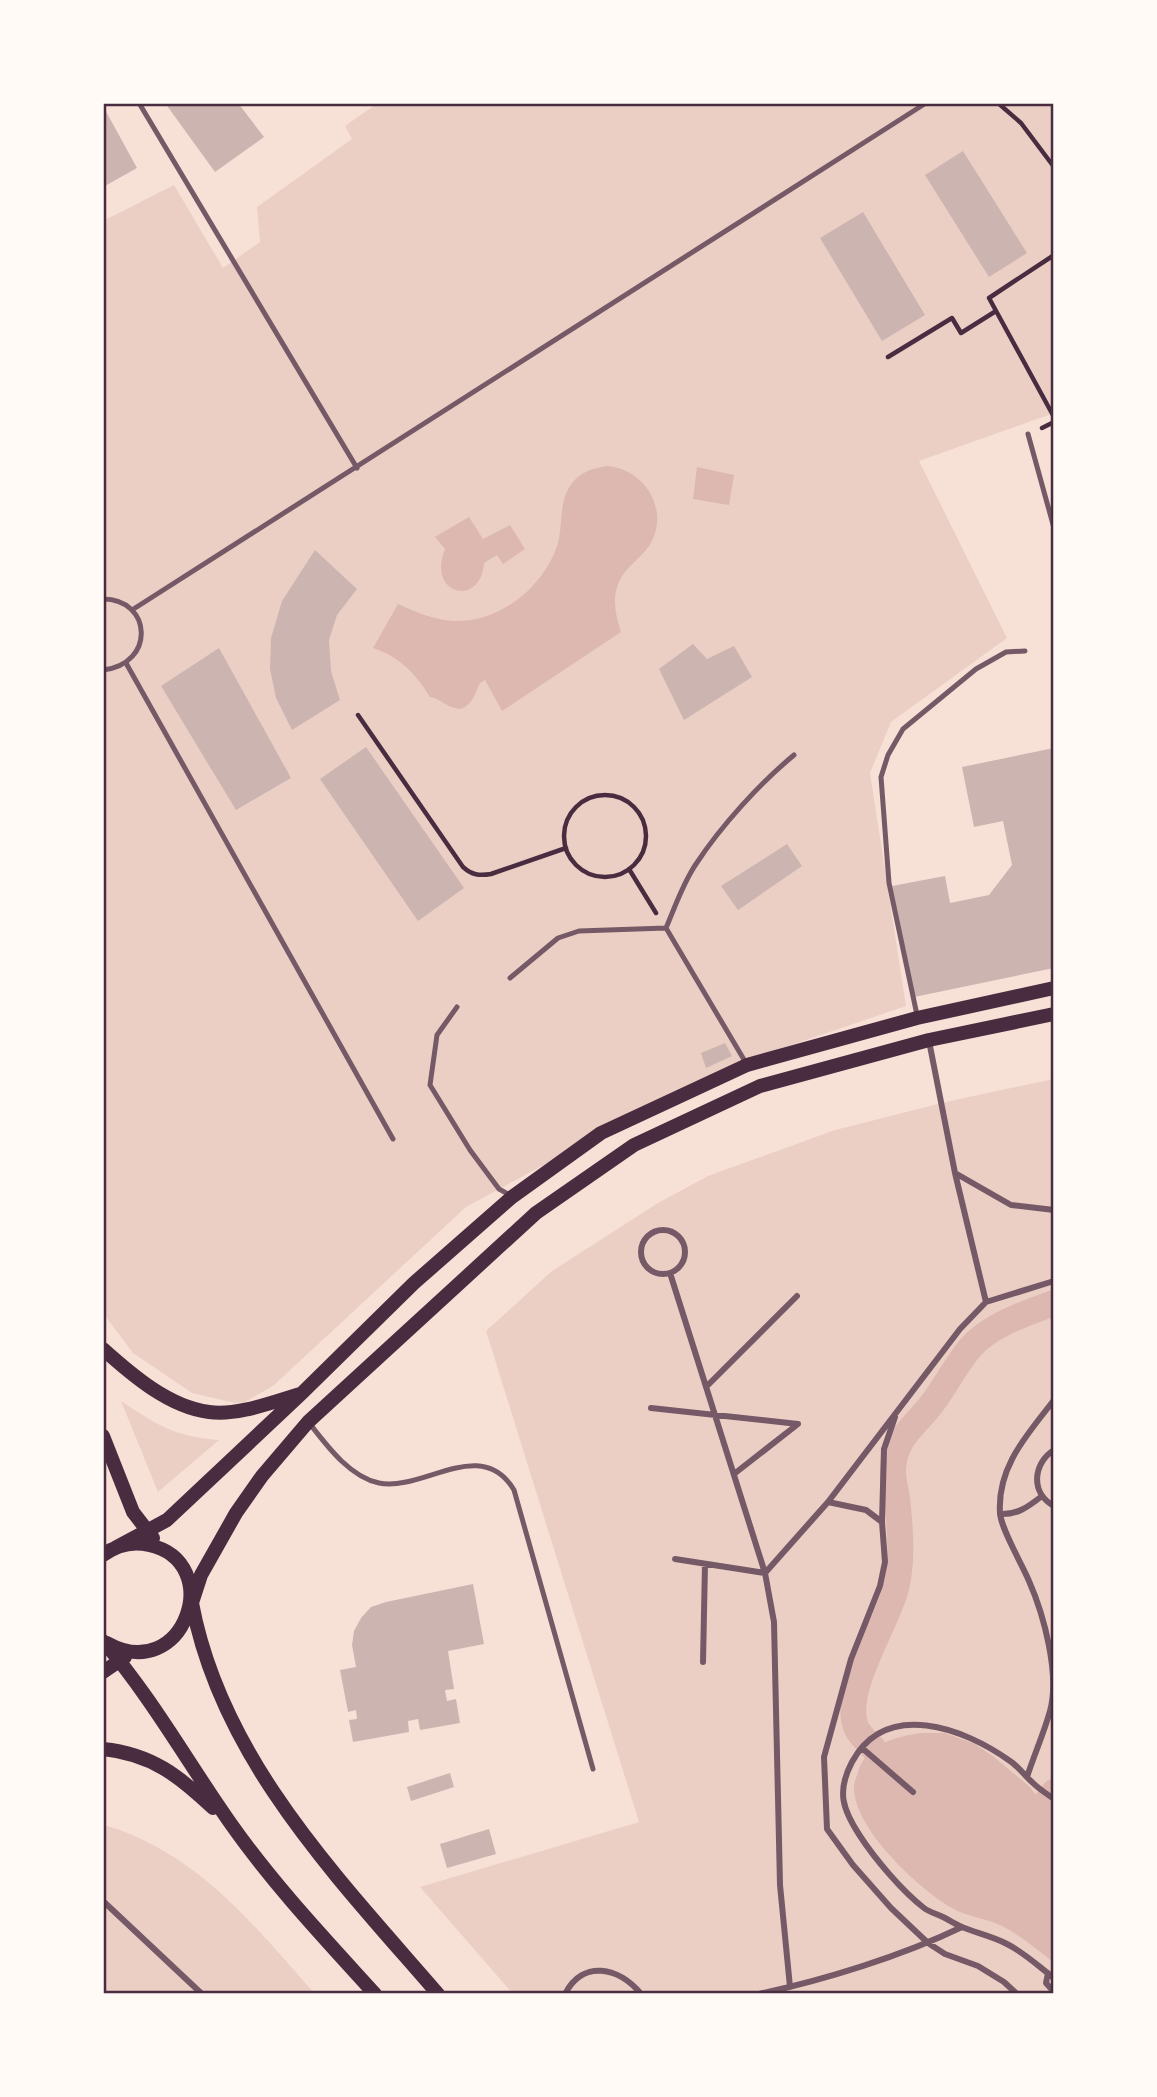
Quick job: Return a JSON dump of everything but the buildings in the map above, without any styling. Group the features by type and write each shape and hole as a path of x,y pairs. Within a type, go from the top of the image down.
{"main road":[{"path":"109,1551 167,1520 414,1283 512,1197 601,1133 747,1065 917,1018 1054,988"},
{"path":"103,1672 120,1660 166,1643 180,1631 207,1563 248,1494 308,1422 536,1213 634,1145 760,1086 929,1041 1054,1014"},
{"path":"103,1349 132,1375 176,1402 209,1412 236,1411 301,1394"},
{"path":"103,1436 133,1511 185,1572 190,1602 209,1668 235,1725 265,1777 293,1822 326,1864 438,1994"},
{"path":"109,1551 123,1545 141,1544 166,1552"},
{"path":"103,1641 123,1650 141,1651"},
{"path":"103,1641 138,1684 231,1825 300,1912 375,1994"},
{"path":"103,1749 146,1758 188,1785 231,1825"}],"street":[{"path":"929,1041 955,1172 986,1303"},
{"path":"955,1172 1011,1205 1054,1210"},
{"path":"656,1230 677,1233 685,1245 682,1265 670,1273 655,1273 643,1263 641,1255 644,1240 656,1230"},
{"path":"670,1273 765,1573 774,1622 780,1885 790,1987"},
{"path":"765,1573 828,1502 960,1329 986,1303 1054,1281"},
{"path":"706,1387 797,1296"},
{"path":"1027,1777 1051,1709 1053,1676 1045,1632 1031,1586 1000,1514 1001,1495 1010,1458 1054,1400"},
{"path":"651,1408 798,1424 734,1474"},
{"path":"895,1417 884,1449 882,1522 885,1562 880,1586 851,1659 824,1757 827,1829 853,1866 928,1943 945,1954 978,1966 1004,1982 1017,1994"},
{"path":"1054,1450 1044,1456 1038,1466 1037,1487 1042,1496 1054,1506"},
{"path":"1000,1514 1011,1515 1042,1496"},
{"path":"828,1502 866,1510 882,1522"},
{"path":"675,1559 765,1573"},
{"path":"703,1662 705,1564"},
{"path":"1048,1718 1054,1724"},
{"path":"1054,1799 995,1751 947,1730 924,1725 888,1727 872,1737 859,1751 847,1772 842,1794 846,1812 861,1839 925,1909 961,1927 1006,1943 1027,1955 1051,1976 1046,1983 1054,1992"},
{"path":"859,1751 913,1792"},
{"path":"103,1901 202,1994"},
{"path":"759,1994 790,1987 928,1943 961,1927"},
{"path":"565,1994 577,1977 586,1971 601,1971 624,1977 640,1994"},
{"path":"136,1994 143,1994"}],"lane":[{"path":"139,103 357,468"},
{"path":"132,610 926,103"},
{"path":"1028,434 1054,528"},
{"path":"103,599 113,599 132,610 139,620 142,632 140,644 126,663 103,670"},
{"path":"917,1018 889,883 881,777 888,755 903,729 976,668 1006,652 1025,651"},
{"path":"126,663 393,1139"},
{"path":"666,929 695,865 726,825 778,768 794,755"},
{"path":"510,978 558,938 579,931 666,929"},
{"path":"666,929 747,1065"},
{"path":"457,1007 437,1035 430,1085 470,1150 499,1189 512,1197"},
{"path":"308,1422 330,1450 352,1469 378,1483 392,1484 470,1465 492,1468 509,1481 514,1490 593,1769"}],"path":[{"path":"998,103 1021,123 1054,167"},
{"path":"1054,255 989,298 1054,417"},
{"path":"888,357 952,318 961,332 996,311"},
{"path":"358,715 463,867 470,873 481,876 491,874 566,848"},
{"path":"610,795 624,799 639,813 646,833 642,853 629,869 617,875 592,875 572,860 566,848 567,823 573,811 596,796 610,795"},
{"path":"629,869 666,929"}],"shaded area":[{"path":"375,103 1054,103 1054,413 919,461 1007,638 891,722 870,773 906,1006 724,1068 466,1207 273,1386 245,1402 235,1403 192,1393 133,1353 103,1313 103,221 174,185 223,268 260,242 257,207 352,139 345,126"},
{"path":"607,466 633,475 651,494 656,507 655,533 649,546 624,573 616,590 616,614 621,632 502,711 485,680 480,683 469,704 461,709 456,708 430,697 406,667 373,648 398,604 418,613 454,621 488,616 518,599 532,587 552,559 558,543 564,499 570,486 586,472"},
{"path":"697,467 734,475 729,505 693,499"},
{"path":"469,517 483,539 510,525 525,549 503,564 497,555 484,563 481,577 474,586 456,590 448,586 443,577 441,565 445,549 435,537"},
{"path":"1054,1079 1054,1994 513,1994 420,1887 639,1822 486,1331 552,1271 658,1203 708,1176 835,1130 950,1101"},
{"path":"121,1401 167,1428 190,1436 219,1440 158,1492"},
{"path":"922,1733 945,1733 975,1744 1030,1787 1054,1821 1054,1963 1002,1926 958,1911 938,1899 890,1856 864,1821 854,1787 862,1762 884,1743"},
{"path":"103,1825 143,1840 193,1870 257,1929 315,1994 103,1994"}],"waterway":[{"path":"874,1749 856,1727 853,1709 861,1674 891,1603 898,1577 900,1532 893,1479 897,1451 906,1434 931,1405 978,1340 1009,1321 1054,1303"},
{"path":"1043,1806 1054,1792"}]}
